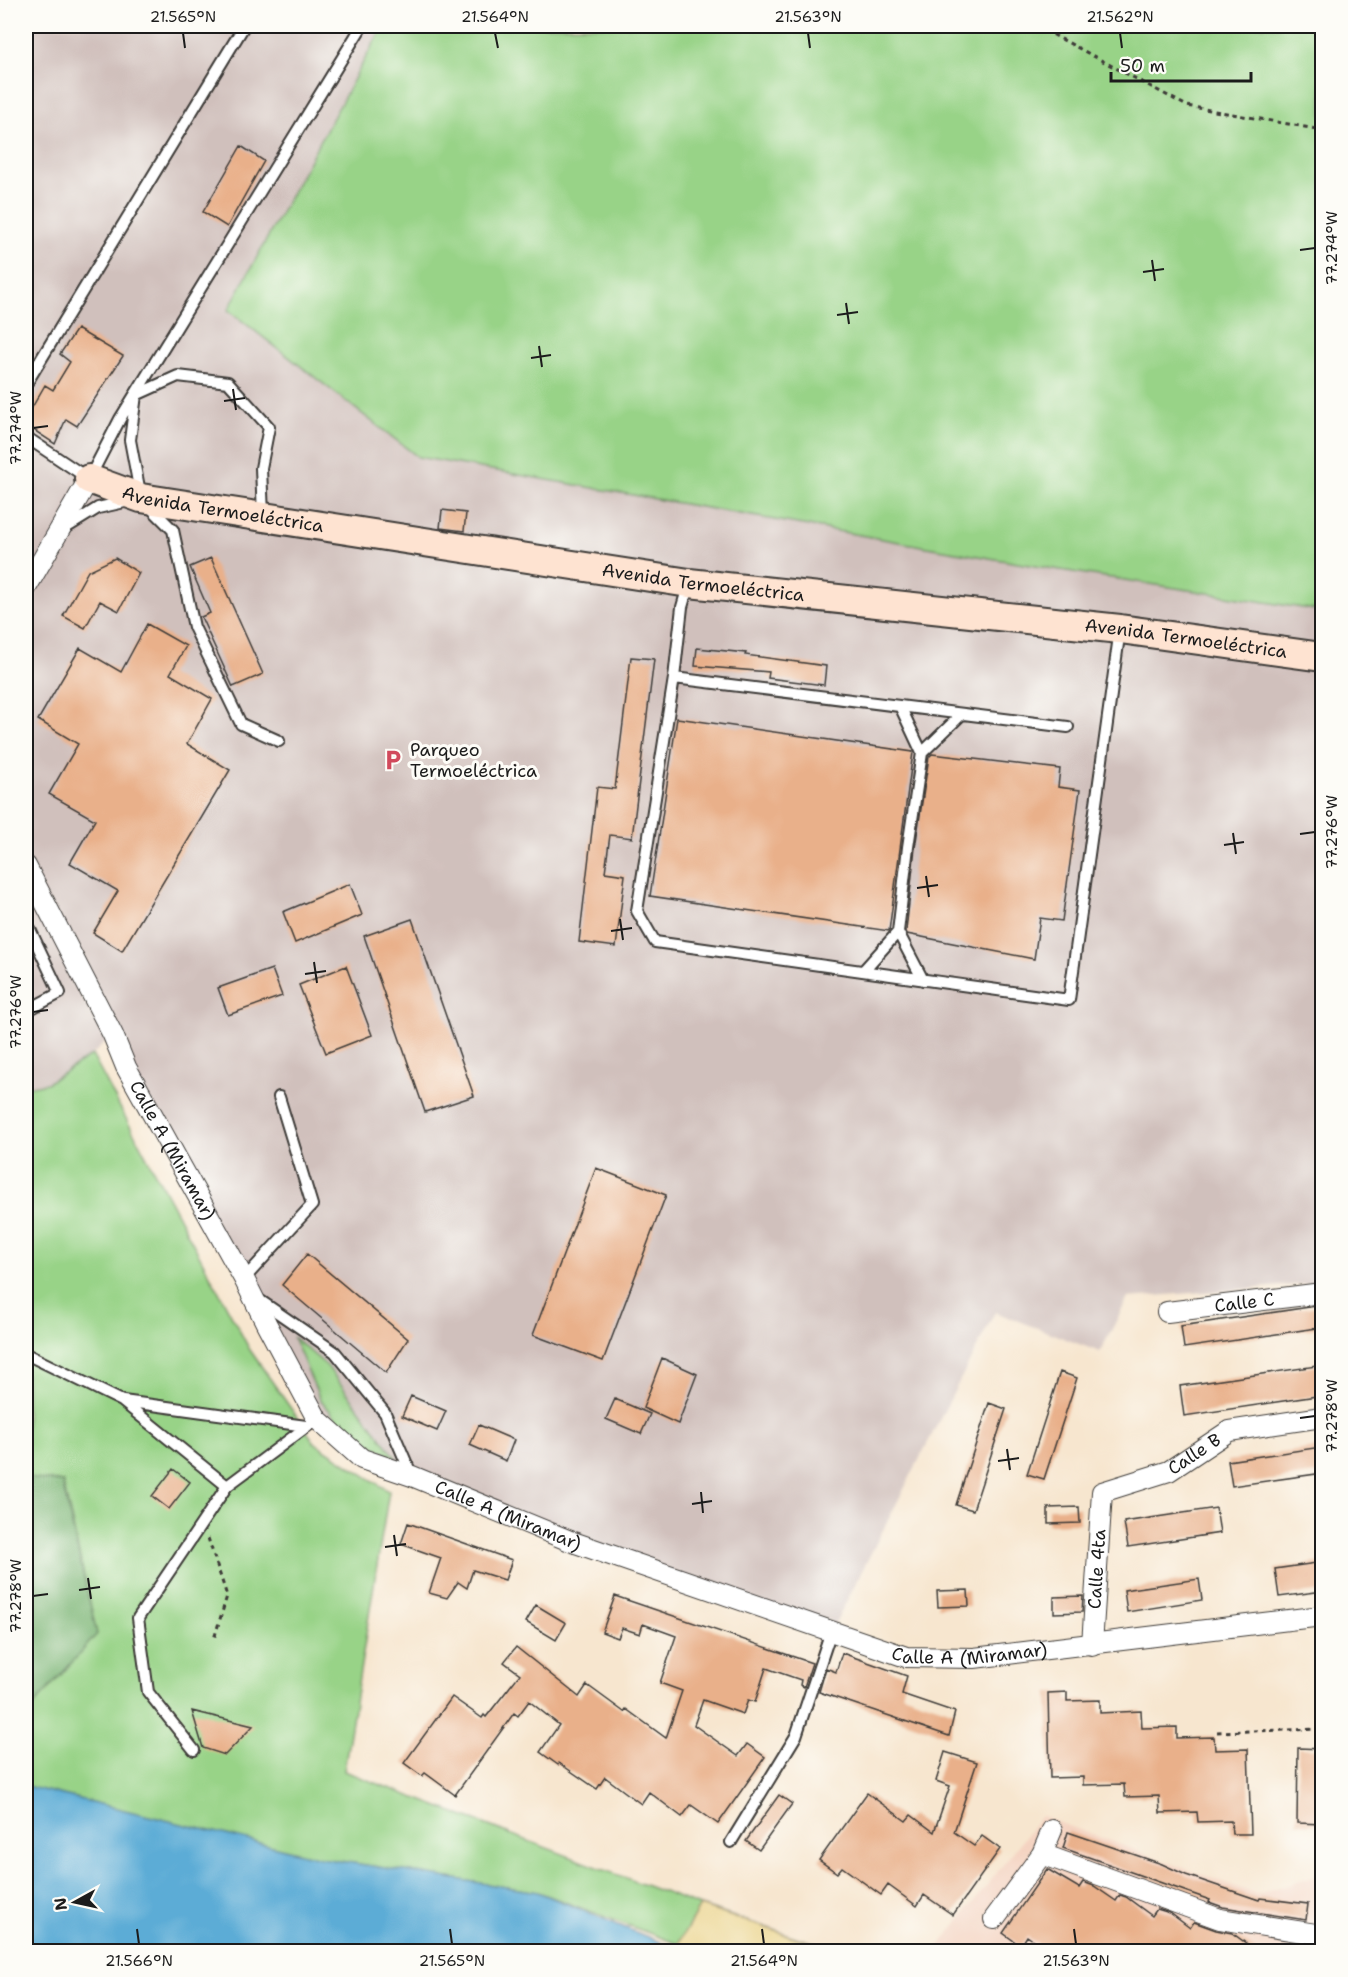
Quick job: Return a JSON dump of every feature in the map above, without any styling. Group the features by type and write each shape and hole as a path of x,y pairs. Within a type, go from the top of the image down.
{"main road":[{"name":"Avenida Termoeléctrica","path":"89,478 141,498 689,583 1120,629 1323,657"}],"street":[{"path":"26,588 89,478"},
{"name":"Calle A (Miramar)","path":"26,866 113,1035 126,1067 248,1287 311,1422 362,1459 412,1476 441,1490 570,1541 906,1657 974,1658 1323,1616"},
{"name":"Calle C","path":"1167,1312 1323,1293"},
{"name":"Calle B","path":"1102,1492 1169,1471 1229,1431 1323,1417"},
{"name":"Calle 4ta","path":"1092,1645 1102,1492"},
{"path":"994,1919 1042,1854 1052,1830"},
{"path":"1042,1854 1220,1919 1323,1935"}],"lane":[{"path":"26,384 244,26"},
{"path":"26,437 89,478 120,419 362,26"},
{"path":"136,395 178,376 228,382 269,427 261,468 263,517"},
{"path":"136,395 130,440 141,498 173,530 194,627 241,724 279,741"},
{"path":"55,535 98,508 141,498"},
{"path":"689,583 682,607 674,678 637,911 656,942 1069,1000 1120,629"},
{"path":"674,678 1068,727"},
{"path":"862,971 898,932 922,753 900,706"},
{"path":"922,753 962,714"},
{"path":"26,921 60,993 26,1011"},
{"path":"898,932 923,980"},
{"path":"279,1097 312,1205 248,1287 335,1352 385,1413 412,1476"},
{"path":"26,1354 122,1401 227,1486"},
{"path":"122,1401 311,1422"},
{"path":"194,1750 148,1692 138,1618 227,1486 311,1422"},
{"path":"731,1842 796,1736 831,1631"}],"path":[{"path":"1037,26 1187,106 1323,130"},
{"path":"203,1522 227,1596 214,1639"},
{"path":"1217,1732 1323,1729"}],"shaded area":[{"path":"26,26 1182,26 1243,62 1322,76 1322,1283 1128,1298 1100,1352 995,1312 831,1631 362,1459 318,1419 113,1035 92,1055 47,1083 26,1087"},
{"path":"1041,1816 1258,1895 1322,1874 1322,1951 935,1952"}],"green space":[{"path":"383,26 1322,26 1322,611 1035,566 418,457 228,310"},
{"path":"92,1055 250,1350 315,1443 389,1491 344,1771 700,1906 838,1951 697,1951 538,1892 321,1858 26,1786 26,1714 97,1634 63,1482 26,1478 26,1087 47,1083"},
{"path":"293,1337 327,1366 398,1460 346,1430 320,1399"},
{"path":"26,1478 62,1482 97,1634 26,1714"}],"sand":[{"path":"700,1906 838,1951 682,1952 675,1949"}],"water":[{"path":"26,1786 321,1858 538,1892 682,1951 26,1951"}],"building":[{"path":"241,146 264,161 227,227 203,212"},
{"path":"77,329 123,356 77,426 66,419 55,444 26,425 26,418 45,385 53,390 70,362 60,354"},
{"path":"442,510 466,513 464,531 440,528"},
{"path":"115,558 139,573 119,611 100,601 85,628 63,616 88,571"},
{"path":"211,558 263,674 233,687 201,617 210,613 190,567"},
{"path":"147,624 186,646 170,674 212,699 187,744 230,770 122,951 93,933 118,891 70,863 95,820 49,794 78,744 38,720 80,648 121,672"},
{"path":"697,648 746,653 745,655 826,666 824,685 768,678 769,672 695,666"},
{"path":"631,657 654,659 632,838 610,835 605,872 625,875 616,947 579,942 597,787 615,789"},
{"path":"677,718 913,752 889,931 650,896"},
{"path":"932,754 1060,769 1058,787 1080,790 1062,921 1040,918 1034,959 907,934 915,848 929,757"},
{"path":"350,884 362,915 295,943 283,912"},
{"path":"412,919 474,1096 425,1112 364,936"},
{"path":"346,966 372,1035 326,1053 299,985"},
{"path":"272,969 282,996 228,1015 218,988"},
{"path":"596,1168 666,1195 603,1361 533,1335"},
{"path":"307,1254 408,1339 386,1373 282,1285"},
{"path":"1323,1305 1323,1327 1184,1348 1181,1326"},
{"path":"662,1358 697,1374 678,1424 643,1408"},
{"path":"1323,1365 1323,1395 1184,1416 1180,1386"},
{"path":"1060,1372 1077,1378 1044,1479 1027,1474"},
{"path":"411,1396 446,1411 437,1431 402,1416"},
{"path":"615,1399 650,1414 641,1434 606,1419"},
{"path":"989,1403 1006,1409 973,1510 956,1505"},
{"path":"479,1425 514,1440 506,1461 470,1445"},
{"path":"1321,1447 1323,1473 1232,1486 1228,1461"},
{"path":"173,1469 190,1482 169,1509 152,1496"},
{"path":"1079,1507 1080,1523 1048,1524 1048,1508"},
{"path":"1216,1508 1220,1533 1128,1547 1124,1522"},
{"path":"408,1523 512,1560 505,1580 473,1570 467,1588 458,1582 447,1598 429,1593 441,1558 401,1544"},
{"path":"1323,1562 1323,1591 1279,1597 1275,1569"},
{"path":"1199,1579 1202,1600 1127,1612 1124,1590"},
{"path":"968,1590 969,1606 938,1607 937,1591"},
{"path":"615,1596 812,1663 804,1687 800,1685 801,1680 766,1668 755,1702 748,1700 743,1714 703,1700 694,1725 738,1756 747,1744 765,1757 718,1824 691,1805 682,1817 649,1792 641,1804 605,1777 597,1789 559,1763 558,1765 540,1752 559,1725 529,1701 518,1716 514,1713 455,1795 425,1773 422,1776 404,1763 452,1697 482,1718 484,1715 486,1717 520,1674 504,1662 516,1647 579,1697 587,1685 624,1712 626,1709 666,1738 682,1691 660,1683 676,1636 643,1624 640,1634 622,1628 618,1638 602,1632"},
{"path":"1083,1596 1082,1612 1054,1613 1054,1597"},
{"path":"536,1605 566,1623 556,1640 526,1622"},
{"path":"842,1653 907,1676 902,1694 955,1712 949,1736 819,1692 826,1668 836,1672"},
{"path":"1067,1692 1067,1701 1100,1700 1100,1713 1141,1711 1142,1728 1177,1727 1177,1738 1214,1737 1215,1750 1248,1749 1251,1834 1232,1834 1231,1821 1198,1822 1197,1812 1160,1813 1159,1796 1125,1797 1124,1784 1083,1785 1083,1777 1050,1778 1048,1693"},
{"path":"192,1711 253,1726 225,1755 203,1748"},
{"path":"1298,1748 1323,1749 1323,1824 1297,1823"},
{"path":"945,1752 977,1762 954,1832 974,1846 982,1836 1000,1849 953,1915 924,1895 917,1906 888,1885 881,1895 842,1867 837,1873 819,1860 867,1793 906,1821 911,1815 934,1832 950,1786 936,1781"},
{"path":"779,1795 792,1804 759,1850 746,1841"},
{"path":"1068,1832 1259,1900 1260,1898 1308,1904 1306,1920 1223,1907 1209,1902 1210,1900 1063,1848"},
{"path":"1047,1869 1079,1888 1083,1882 1094,1886 1116,1901 1120,1895 1126,1897 1152,1916 1157,1909 1170,1913 1190,1928 1194,1922 1232,1933 1258,1952 1050,1952 1027,1936 1021,1946 1003,1933"}],"place":[{"name":"Parqueo Termoeléctrica","path":"393,760"}]}
